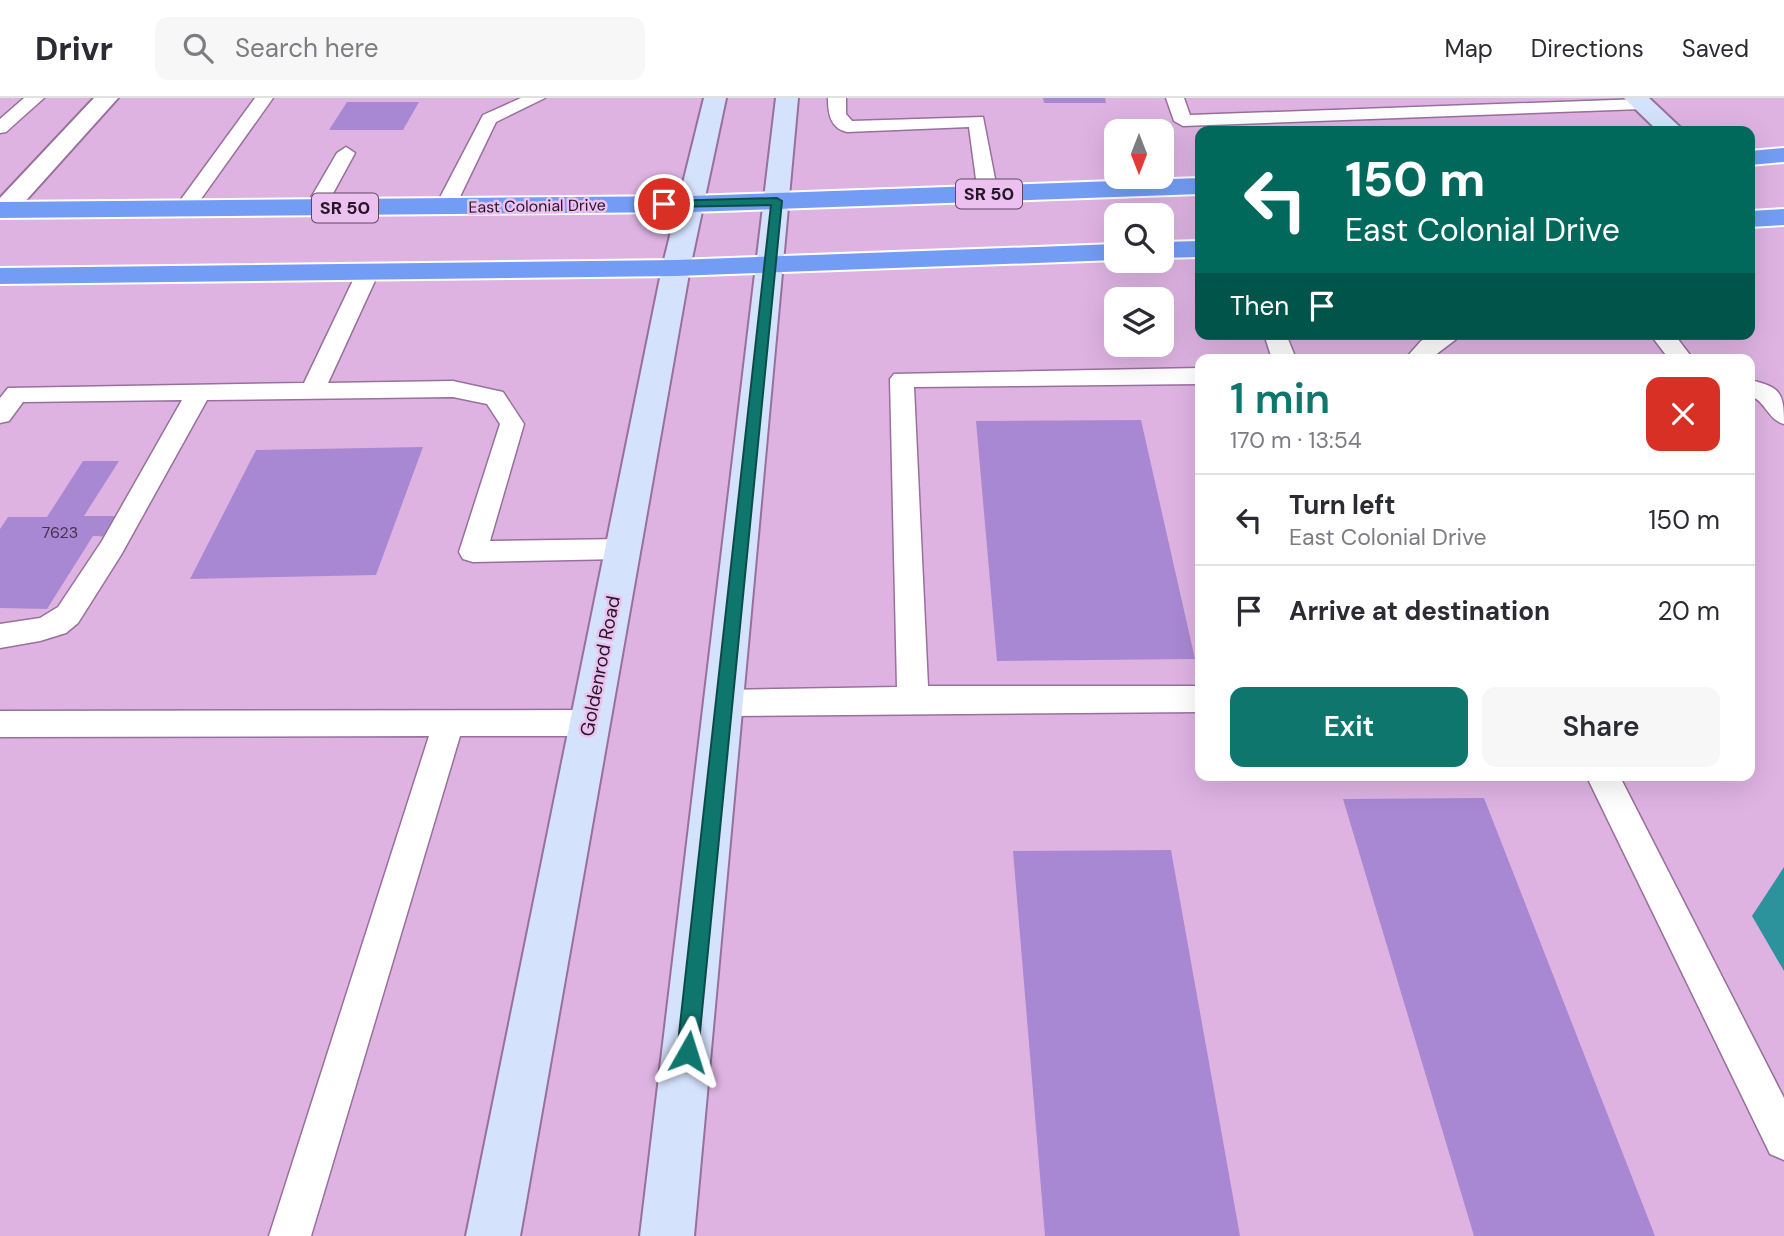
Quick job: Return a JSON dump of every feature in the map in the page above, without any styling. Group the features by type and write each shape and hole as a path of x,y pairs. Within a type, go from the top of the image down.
{"highway":[{"path":"1755,158 1784,155"},
{"name":"East Colonial Drive","path":"1,210 690,204 1195,186"},
{"path":"1755,219 1784,217"},
{"path":"1174,250 1195,249"},
{"path":"0,276 676,268 1104,252"}],"main road":[{"name":"Goldenrod Road","path":"493,1236 676,268 715,98"},
{"path":"667,1236 726,703 788,98"},
{"path":"1638,101 1666,126"}],"street":[{"path":"1,210 107,98"}],"lane":[{"path":"0,128 35,98"},
{"path":"184,209 264,98"},
{"path":"445,207 489,119 536,98"},
{"path":"837,98 837,115 847,127 976,121 988,194"},
{"path":"1175,98 1183,121 1638,101"},
{"path":"315,208 346,153"},
{"path":"312,391 368,272"},
{"path":"1421,354 1440,340"},
{"path":"1666,340 1678,354"},
{"path":"913,699 902,379 1195,376"},
{"path":"0,415 16,394 453,389 495,398 512,424 474,552 622,549"},
{"path":"1755,389 1764,391 1784,416"},
{"path":"0,636 38,631 65,620 106,552 117,541 131,518 131,512 199,392"},
{"path":"726,703 913,699 1195,699"},
{"path":"290,1236 449,723"},
{"path":"0,724 589,723"},
{"path":"1604,781 1784,1140"}],"shaded area":[{"path":"1784,867 1784,971 1752,916"}],"building":[{"path":"1043,98 1105,98 1106,103 1044,103"},
{"path":"347,102 419,102 403,130 329,130"},
{"path":"1141,420 1195,659 997,661 976,421"},
{"path":"423,447 376,575 190,579 256,450"},
{"path":"83,461 119,461 84,516 128,516 117,537 93,536 47,609 0,608 0,529 8,517 47,517"},
{"path":"1484,798 1655,1236 1474,1236 1343,799"},
{"path":"1171,850 1240,1236 1045,1236 1013,851"}],"route":[{"path":"664,204 777,201 688,1052"}]}
